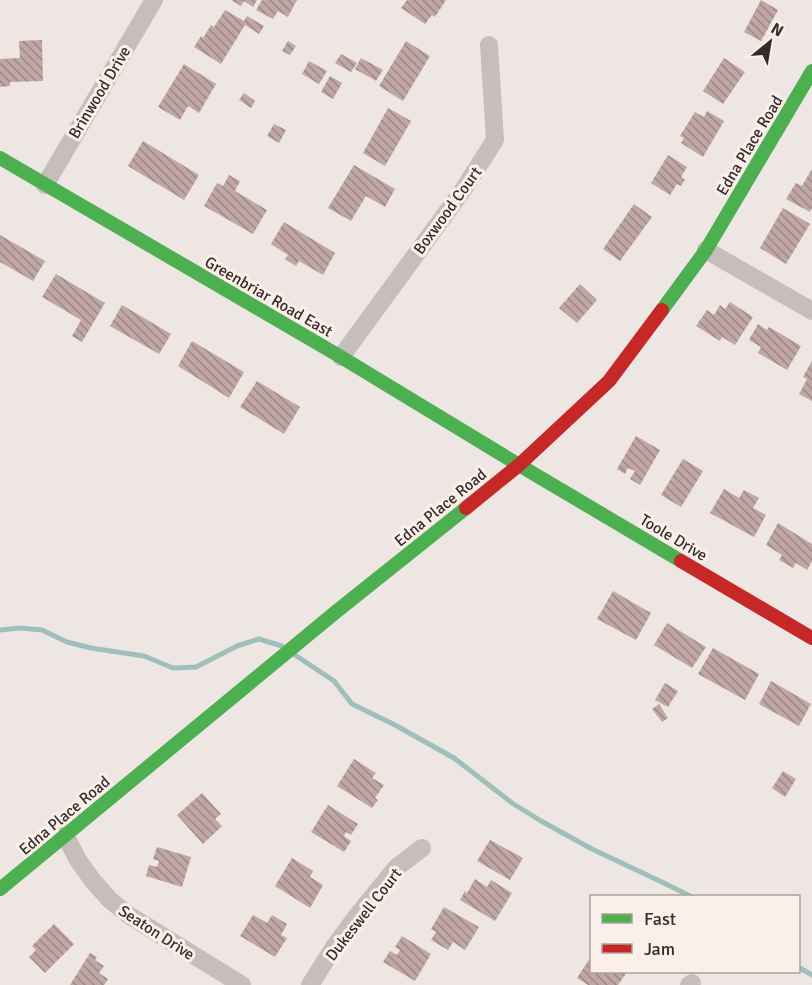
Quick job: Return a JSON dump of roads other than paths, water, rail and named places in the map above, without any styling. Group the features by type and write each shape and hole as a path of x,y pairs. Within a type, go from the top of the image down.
{"street":[{"name":"Brinwood Drive","path":"45,185 154,0"},
{"name":"Boxwood Court","path":"341,357 463,190 495,140 489,45"},
{"name":"Edna Place Road","path":"0,889 337,611 519,465 609,381 706,250 812,71"},
{"name":"Greenbriar Road East","path":"0,158 341,357 519,465"},
{"path":"706,250 812,311"},
{"name":"Toole Drive","path":"519,465 812,638"},
{"name":"Seaton Drive","path":"65,835 78,860 110,900 130,916 242,985"},
{"name":"Dukeswell Court","path":"309,985 334,947 396,868 422,848"}],"waterway":[{"path":"0,630 20,628 42,630 67,642 144,656 173,668 196,667 237,646 259,639 282,646"},
{"path":"295,655 334,681 352,704 454,758 512,803 541,821 592,849 688,895"},
{"path":"800,968 812,975"}]}
